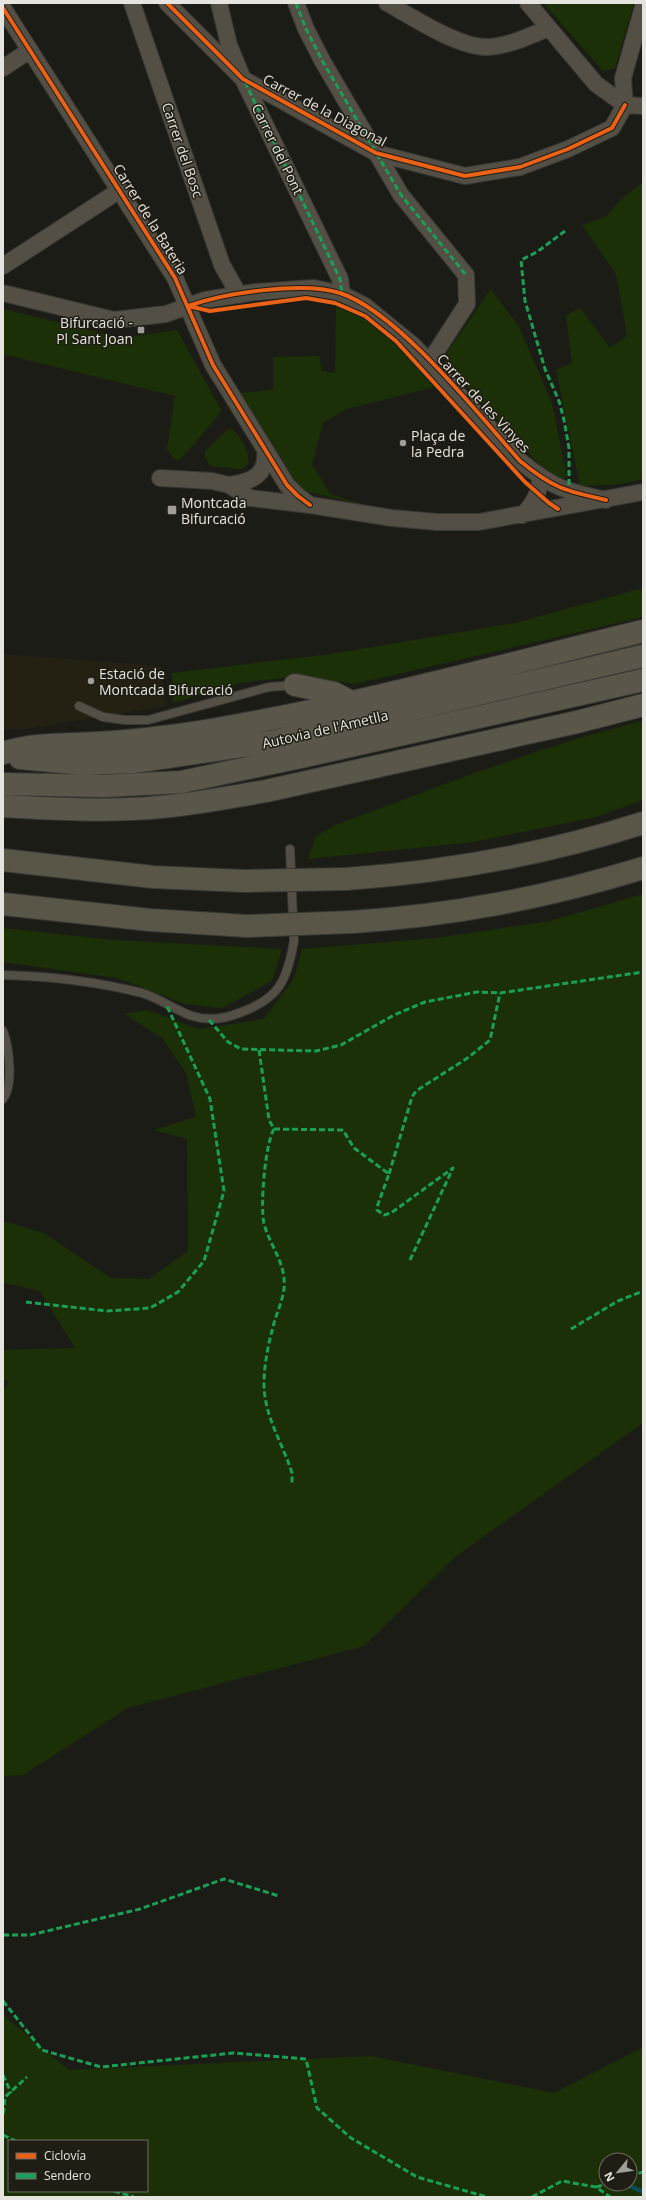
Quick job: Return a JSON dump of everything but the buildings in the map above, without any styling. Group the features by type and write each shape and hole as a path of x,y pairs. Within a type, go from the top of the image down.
{"highway":[{"path":"3,753 23,746 99,743 196,733 351,702 643,631"},
{"name":"Autovia de l'Ametlla","path":"3,756 84,764 133,762 170,758 270,742 643,656"},
{"name":"Autovia de l'Ametlla","path":"3,784 103,786 182,782 301,757 643,680"},
{"path":"295,685 334,692 351,702"},
{"path":"295,685 301,696 300,713"},
{"path":"3,806 52,809 125,809 214,800 266,791 577,722 643,705"},
{"path":"3,860 153,877 245,881 346,879 399,875 511,858 584,842 643,823"},
{"path":"3,904 150,920 247,926 352,922 449,913 520,901 593,884 643,868"}],"street":[{"name":"Carrer del Bosc","path":"132,3 222,265 239,295"},
{"name":"Carrer de la Diagonal","path":"167,3 243,79 376,153 465,176 520,167 568,149 612,128 625,105"},
{"name":"Carrer del Pont","path":"219,3 229,44 243,79 340,279 342,294"},
{"path":"296,3 306,29 323,62 376,153"},
{"path":"387,3 454,40 486,47 513,42 549,28"},
{"path":"528,3 596,84 625,105 643,106"},
{"path":"625,105 623,78 643,7"},
{"name":"Carrer de la Bateria","path":"3,8 175,278 214,365 287,486 310,504"},
{"path":"3,68 30,50"},
{"name":"Carrer de les Vinyes","path":"376,153 401,195 466,275 467,304 430,361"},
{"path":"3,266 120,190"},
{"name":"Carrer de les Vinyes","path":"3,292 114,320 166,314 205,300 239,295 314,288 342,294 365,306 386,321 430,361 520,461 540,477 569,492 606,500"},
{"path":"228,485 250,480 258,474 264,466 266,459 265,449"},
{"path":"522,515 532,505 540,487 540,477"},
{"path":"160,478 212,481 228,485 250,498 310,504 392,518 437,522 479,522 606,500 643,492"},
{"path":"558,508 566,501 569,492"}],"lane":[{"path":"79,706 103,718 148,720 269,687 285,684 295,685"},
{"path":"3,975 85,983 143,994 192,1016 209,1020 231,1016 257,1007 268,1000 278,990 286,974 292,956 294,941 290,849"},
{"path":"3,1031 8,1064 8,1092 3,1099"}],"shaded area":[{"path":"3,654 161,666 165,706 21,730 3,729"}],"green space":[{"path":"543,3 634,3 615,68 603,71"},
{"path":"643,182 643,479 622,484 580,486 556,370 572,363 566,315 580,308 610,348 627,336 616,274 582,225 607,216 620,200"},
{"path":"491,289 519,327 552,403 567,478 553,479 445,364 446,354"},
{"path":"348,303 420,366 438,386 347,409 323,423 312,464 330,494 371,507 309,492 300,488 240,393 273,390 273,357 319,356 322,371 335,373 336,304"},
{"path":"3,309 122,338 177,330 221,410 217,417 183,457 177,460 173,458 167,449 175,396 3,354"},
{"path":"232,429 239,436 246,449 248,454 248,464 241,469 210,466 205,457 205,451 227,430"},
{"path":"643,588 643,617 355,684 299,676 240,683 173,703 172,673 331,654 515,623"},
{"path":"643,721 643,800 596,817 474,842 308,859 316,836 335,825 526,755 604,731"},
{"path":"643,894 643,1423 455,1557 364,1646 128,1708 23,1775 3,1776 3,1390 9,1382 3,1378 3,1350 75,1348 40,1291 3,1283 3,1221 44,1233 111,1278 149,1279 188,1251 187,1139 154,1130 196,1117 186,1073 162,1038 124,1014 147,1010 199,1029 264,1019 294,978 302,949 437,938 550,921"},
{"path":"3,928 113,940 282,949 272,981 222,1008 185,1004 117,978 3,962"},
{"path":"3,2015 69,2070 371,2056 554,2093 643,2047 643,2197 3,2197"}],"waterway":[{"path":"638,2190 643,2192"}],"marked path":[{"path":"296,3 306,29 323,62 401,195 466,275"},
{"path":"245,82 340,279 342,294"},
{"path":"565,231 537,252 521,260 525,301 545,369 559,401 564,420 569,448 569,492"},
{"path":"209,1020 228,1042 241,1049 316,1051 341,1045 394,1015 425,1002 477,992 500,993 643,972"},
{"path":"389,1174 412,1097 416,1091 469,1057 490,1040 500,993"},
{"path":"26,1302 107,1311 150,1308 178,1292 204,1261 224,1191 210,1099 166,1004"},
{"path":"259,1050 269,1120 274,1129 268,1148 264,1175 263,1215 266,1231 281,1264 284,1278 284,1291 269,1341 264,1384 270,1419 292,1473 292,1483"},
{"path":"274,1129 343,1130 354,1148 389,1174 377,1207 377,1210 384,1215 391,1213 453,1168 410,1260"},
{"path":"571,1329 618,1301 643,1291"},
{"path":"3,1935 30,1935 140,1909 224,1879 279,1896"},
{"path":"3,2001 42,2050 101,2067 233,2053 306,2059 317,2108 351,2138 417,2177 487,2197"},
{"path":"3,2075 11,2093"},
{"path":"3,2114 5,2097 27,2077"},
{"path":"3,2135 14,2140"},
{"path":"638,2174 643,2172"},
{"path":"532,2197 562,2181 596,2187 610,2197"},
{"path":"117,2192 134,2197"}],"cycle path":[{"path":"167,3 243,79 376,153 465,176 520,167 568,149 612,128 625,105"},
{"path":"3,8 175,278 213,365 287,485 310,505"},
{"path":"188,306 243,293 285,288 306,288 340,293 363,304 387,321 411,342 460,392 520,461 531,470 551,483 569,491 606,500"},
{"path":"188,306 210,311 306,298 335,303 365,316 396,341 525,482 558,509"}],"place":[{"name":"Bifurcació - Pl Sant Joan","path":"141,330"},
{"name":"Plaça de la Pedra","path":"403,443"},
{"name":"Montcada Bifurcació","path":"172,510"},
{"name":"Estació de Montcada Bifurcació","path":"91,681"}]}
